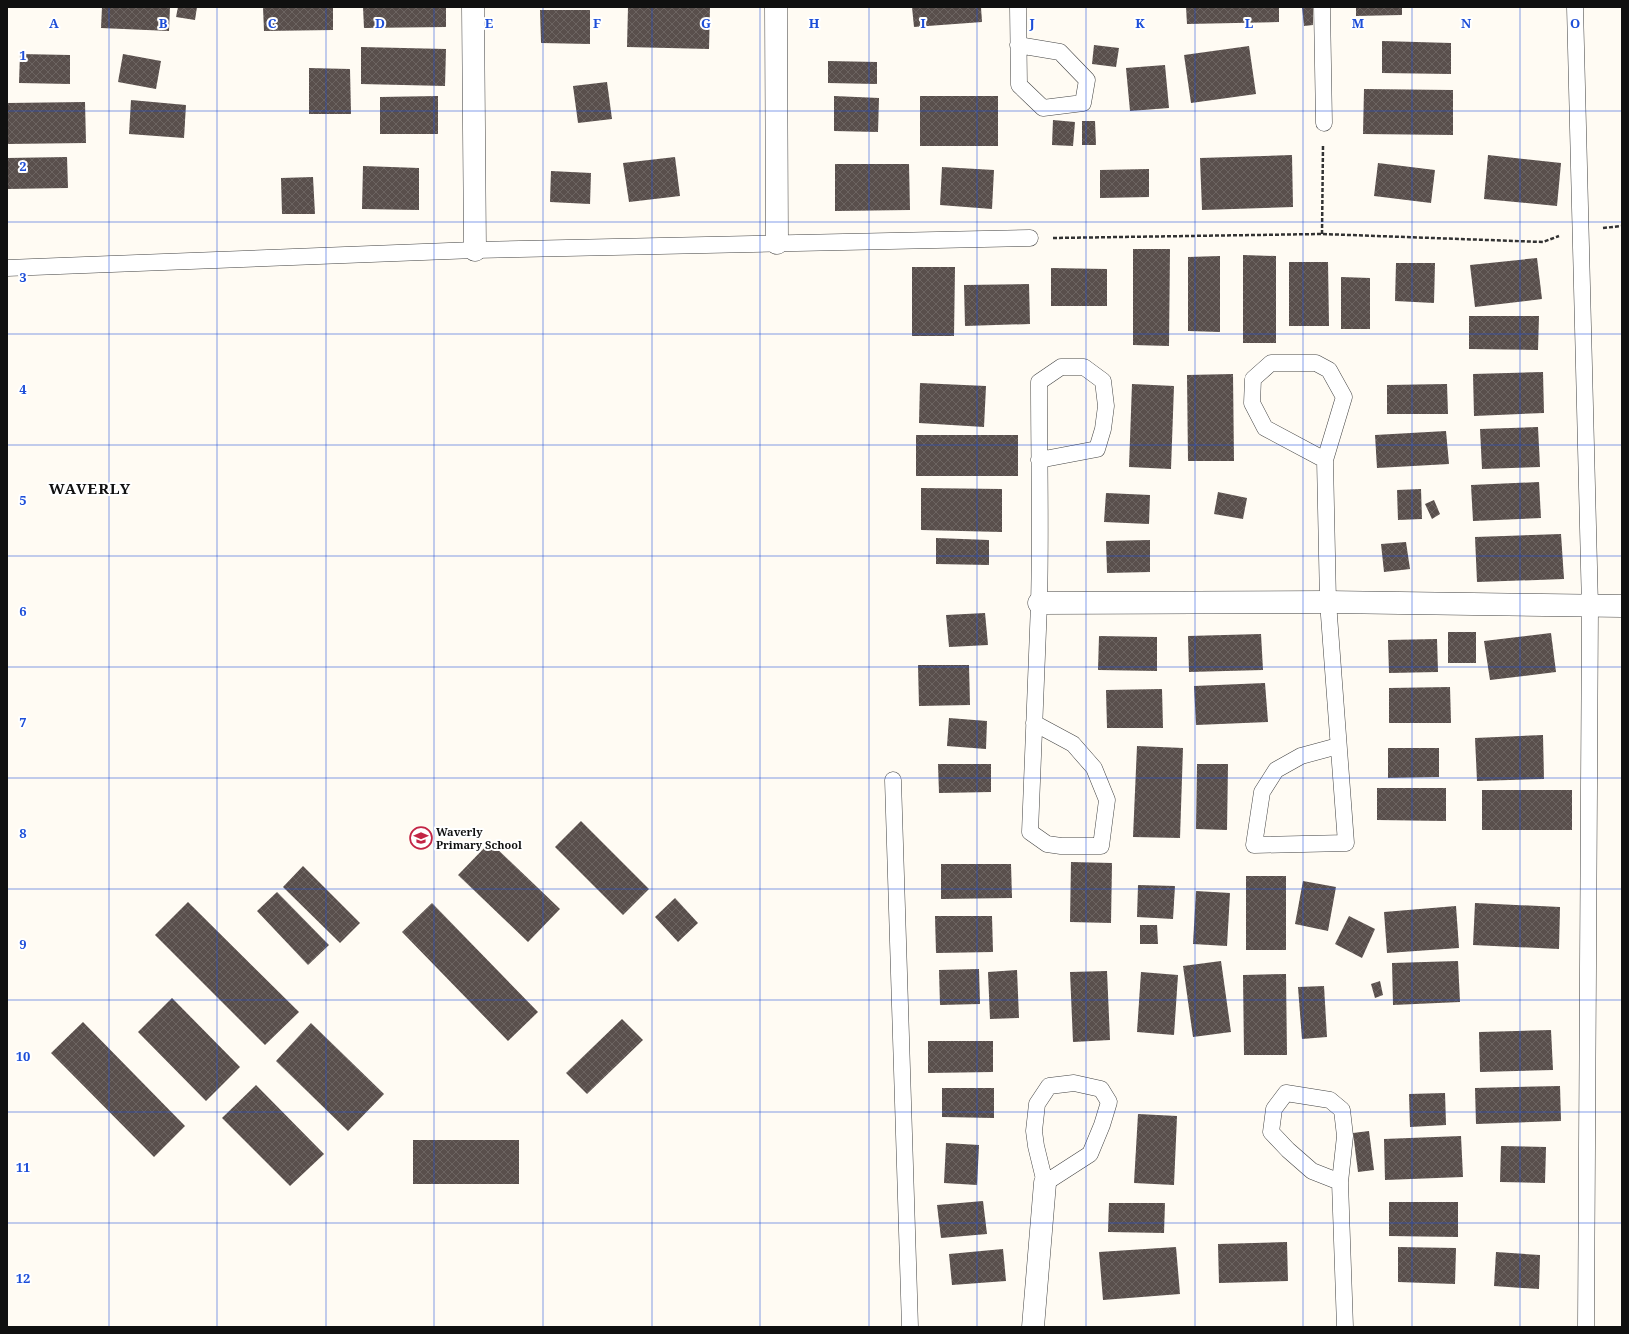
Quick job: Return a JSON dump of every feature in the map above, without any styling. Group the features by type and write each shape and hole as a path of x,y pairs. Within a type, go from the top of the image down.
{"street":[{"path":"473,7 475,250"},
{"path":"776,7 777,243"},
{"path":"1039,603 1328,602 1590,607 1622,606"},
{"path":"1033,1327 1045,1183"}],"lane":[{"path":"1018,7 1018,45 1019,85 1043,108 1083,103 1087,80 1060,52 1018,45"},
{"path":"1322,7 1324,123"},
{"path":"1575,7 1590,607 1586,1327"},
{"path":"7,268 475,250 1030,238"},
{"path":"1325,460 1265,428 1252,403 1253,379 1271,363 1316,363 1329,370 1344,397 1325,460 1328,602 1346,843 1254,845 1262,792 1276,770 1301,756 1338,746"},
{"path":"1034,723 1073,744 1094,768 1107,800 1101,846 1061,846 1047,844 1030,832 1034,723 1039,603 1039,460 1039,382 1061,367 1084,367 1103,381 1106,406 1103,429 1097,449 1039,460"},
{"path":"892,780 910,1327"},
{"path":"1074,1083 1101,1089 1109,1102 1102,1125 1090,1154 1045,1183 1034,1131 1037,1104 1049,1086 1074,1083"},
{"path":"1340,1182 1312,1171 1288,1150 1272,1132 1274,1109 1286,1093 1330,1100 1342,1110 1345,1136 1340,1182 1345,1327"}],"path":[{"path":"1322,234 1324,123"},
{"path":"1030,238 1322,234 1543,242 1580,229 1622,226"}],"building":[{"path":"102,7 170,7 169,31 101,28"},
{"path":"178,7 197,7 195,20 176,17"},
{"path":"263,7 333,7 333,30 264,31"},
{"path":"363,7 446,7 446,27 364,28"},
{"path":"628,7 710,7 709,49 627,47"},
{"path":"912,7 981,7 982,22 914,27"},
{"path":"1186,7 1279,7 1279,22 1187,24"},
{"path":"1302,7 1313,7 1313,25 1304,26"},
{"path":"1356,7 1402,7 1402,15 1356,16"},
{"path":"540,10 590,10 590,44 541,43"},
{"path":"1382,41 1451,43 1451,74 1382,73"},
{"path":"1094,45 1119,48 1116,67 1092,64"},
{"path":"1249,46 1256,94 1191,103 1184,55"},
{"path":"361,47 446,49 445,86 361,84"},
{"path":"20,54 70,55 70,84 19,83"},
{"path":"123,54 161,61 156,89 118,82"},
{"path":"828,61 877,62 877,84 828,83"},
{"path":"1165,65 1169,108 1130,111 1126,68"},
{"path":"309,68 350,69 351,114 309,114"},
{"path":"607,82 612,119 578,123 573,86"},
{"path":"1364,89 1453,90 1453,135 1363,134"},
{"path":"438,96 438,134 380,134 380,97"},
{"path":"834,96 879,98 878,132 834,131"},
{"path":"920,96 998,96 998,146 920,146"},
{"path":"131,100 186,105 184,138 129,134"},
{"path":"85,102 86,143 7,144 7,103"},
{"path":"1053,120 1075,122 1073,146 1052,145"},
{"path":"1082,121 1095,121 1096,145 1082,145"},
{"path":"1292,155 1293,207 1202,210 1200,158"},
{"path":"1488,155 1561,163 1557,206 1484,199"},
{"path":"67,157 68,188 7,189 7,158"},
{"path":"675,157 680,196 629,202 623,163"},
{"path":"1378,163 1435,170 1431,203 1374,196"},
{"path":"835,164 909,164 910,210 835,211"},
{"path":"363,166 419,168 419,210 362,209"},
{"path":"942,167 994,170 992,209 940,205"},
{"path":"1149,169 1149,197 1100,198 1100,170"},
{"path":"551,171 591,173 590,204 550,202"},
{"path":"313,177 315,214 282,214 281,178"},
{"path":"1133,249 1170,249 1169,346 1133,345"},
{"path":"1243,255 1276,256 1276,343 1243,343"},
{"path":"1220,256 1220,332 1188,331 1188,257"},
{"path":"1537,258 1542,299 1475,307 1470,265"},
{"path":"1289,262 1328,262 1329,326 1289,326"},
{"path":"1396,263 1435,263 1434,303 1395,301"},
{"path":"912,267 955,267 954,336 912,336"},
{"path":"1051,268 1107,269 1107,306 1051,306"},
{"path":"1341,277 1370,278 1370,329 1341,329"},
{"path":"1029,284 1030,324 965,326 964,285"},
{"path":"1469,316 1539,316 1538,350 1469,349"},
{"path":"1543,372 1544,413 1474,416 1473,374"},
{"path":"1233,374 1234,461 1188,461 1187,375"},
{"path":"920,383 986,386 984,427 919,423"},
{"path":"1132,384 1174,386 1171,469 1129,467"},
{"path":"1447,384 1448,414 1387,414 1387,385"},
{"path":"1538,427 1540,467 1482,469 1480,429"},
{"path":"1446,431 1449,464 1377,468 1375,435"},
{"path":"916,435 1018,435 1018,476 916,476"},
{"path":"1539,482 1541,518 1473,521 1471,485"},
{"path":"921,488 1002,489 1002,532 921,530"},
{"path":"1421,489 1422,519 1398,520 1397,490"},
{"path":"1218,492 1247,498 1243,519 1214,514"},
{"path":"1106,493 1150,495 1149,524 1104,522"},
{"path":"1434,500 1440,514 1432,519 1425,504"},
{"path":"1561,534 1564,579 1477,582 1475,537"},
{"path":"936,538 989,540 989,565 936,564"},
{"path":"1150,540 1150,572 1107,573 1106,541"},
{"path":"1406,542 1410,569 1384,572 1381,544"},
{"path":"985,613 988,645 949,647 946,615"},
{"path":"1448,632 1476,632 1476,663 1448,663"},
{"path":"1551,633 1556,672 1490,680 1484,641"},
{"path":"1261,634 1263,670 1189,672 1188,636"},
{"path":"1099,636 1157,637 1157,671 1098,670"},
{"path":"1437,639 1438,672 1389,673 1388,640"},
{"path":"918,665 969,665 970,705 919,706"},
{"path":"1265,683 1268,722 1196,725 1194,686"},
{"path":"1450,687 1451,723 1389,723 1389,688"},
{"path":"1162,689 1163,728 1107,728 1106,690"},
{"path":"949,718 987,721 986,749 947,746"},
{"path":"1543,735 1544,779 1477,781 1475,738"},
{"path":"1137,746 1183,748 1180,838 1133,837"},
{"path":"1388,748 1439,748 1439,777 1388,778"},
{"path":"938,764 991,764 991,792 939,793"},
{"path":"1197,764 1228,764 1227,830 1196,829"},
{"path":"1377,788 1446,788 1446,821 1377,820"},
{"path":"1482,790 1572,790 1572,830 1482,830"},
{"path":"581,821 649,889 623,915 555,847"},
{"path":"490,842 560,909 528,942 458,875"},
{"path":"1071,862 1112,863 1111,923 1070,922"},
{"path":"941,864 1011,864 1012,898 941,899"},
{"path":"303,866 360,923 340,943 283,887"},
{"path":"1246,876 1286,876 1286,950 1246,950"},
{"path":"1303,881 1336,887 1328,931 1295,924"},
{"path":"1138,885 1175,886 1173,919 1137,917"},
{"path":"1196,891 1230,893 1227,946 1193,944"},
{"path":"277,892 329,945 308,965 257,911"},
{"path":"675,898 698,923 678,942 655,917"},
{"path":"188,902 299,1012 265,1045 155,935"},
{"path":"432,903 538,1012 508,1041 402,932"},
{"path":"1475,903 1560,907 1559,949 1473,945"},
{"path":"1456,906 1459,948 1387,953 1384,912"},
{"path":"935,916 992,916 993,952 936,953"},
{"path":"1349,916 1375,929 1362,958 1335,944"},
{"path":"1140,925 1157,925 1158,944 1140,944"},
{"path":"1221,961 1231,1032 1193,1037 1183,966"},
{"path":"1458,961 1460,1002 1393,1005 1392,963"},
{"path":"979,969 980,1004 940,1005 939,970"},
{"path":"1017,970 1019,1018 990,1019 988,972"},
{"path":"1107,971 1110,1040 1073,1042 1070,972"},
{"path":"1141,972 1178,975 1174,1035 1137,1032"},
{"path":"1286,974 1287,1055 1244,1055 1243,975"},
{"path":"1380,981 1383,995 1375,998 1371,984"},
{"path":"1324,986 1327,1037 1302,1039 1298,987"},
{"path":"172,998 240,1067 206,1101 138,1032"},
{"path":"622,1019 643,1040 587,1094 566,1073"},
{"path":"83,1022 185,1126 154,1157 51,1053"},
{"path":"311,1023 384,1094 348,1131 276,1061"},
{"path":"1551,1030 1553,1070 1480,1072 1479,1032"},
{"path":"928,1041 993,1041 993,1072 928,1073"},
{"path":"256,1085 324,1154 290,1186 222,1118"},
{"path":"1560,1086 1561,1121 1476,1124 1475,1088"},
{"path":"942,1088 994,1088 994,1118 942,1117"},
{"path":"1445,1093 1446,1125 1410,1127 1409,1094"},
{"path":"1138,1114 1177,1116 1174,1185 1134,1183"},
{"path":"1369,1131 1374,1170 1358,1172 1353,1133"},
{"path":"1461,1136 1463,1177 1385,1180 1384,1139"},
{"path":"413,1140 519,1140 519,1184 413,1184"},
{"path":"946,1143 979,1145 977,1185 944,1183"},
{"path":"1501,1146 1546,1147 1545,1183 1500,1182"},
{"path":"983,1201 987,1234 941,1238 937,1205"},
{"path":"1389,1202 1458,1202 1458,1237 1389,1236"},
{"path":"1109,1203 1165,1203 1164,1233 1108,1232"},
{"path":"1287,1242 1288,1281 1219,1283 1218,1244"},
{"path":"1176,1247 1180,1294 1103,1300 1099,1252"},
{"path":"1398,1247 1456,1248 1455,1284 1398,1282"},
{"path":"1003,1249 1006,1281 952,1285 949,1254"},
{"path":"1496,1252 1540,1255 1539,1289 1494,1286"}],"place":[{"name":"Waverly Primary School","path":"421,838"}],"district":[{"name":"WAVERLY","path":"90,489"}]}
